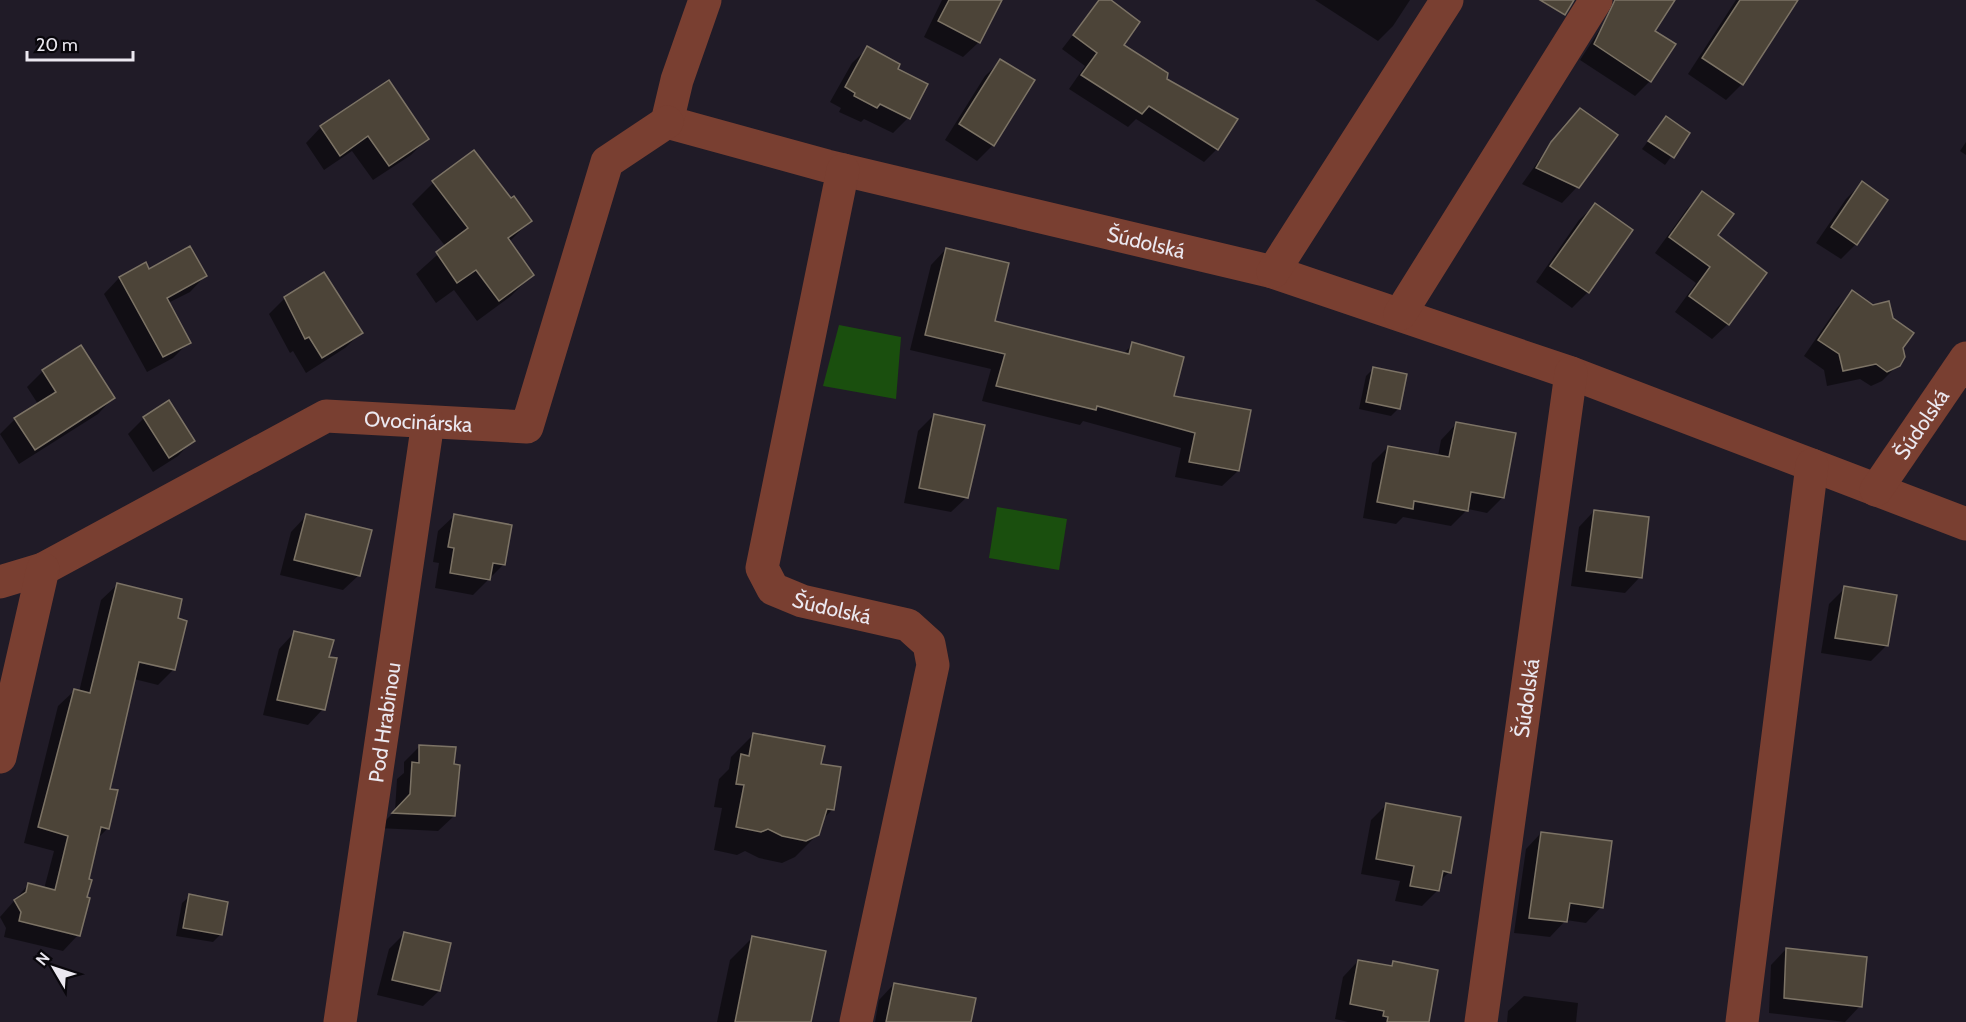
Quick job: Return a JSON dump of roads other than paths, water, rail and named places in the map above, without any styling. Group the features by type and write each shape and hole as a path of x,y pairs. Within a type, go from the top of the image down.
{"street":[{"path":"667,122 676,80 705,0"},
{"path":"1273,272 1447,0"},
{"path":"1400,314 1596,0"},
{"name":"Šúdolská","path":"667,122 843,170 1273,272 1571,373 1966,524"},
{"name":"Ovocinárska","path":"0,582 43,569 326,416 527,427 607,162 667,122"},
{"name":"Šúdolská","path":"843,170 762,567 773,589 801,601 908,625 929,644 933,665 856,1022"},
{"name":"Šúdolská","path":"1876,490 1966,358"},
{"name":"Šúdolská","path":"1481,1022 1571,373"},
{"name":"Pod Hrabinou","path":"340,1022 428,422"},
{"path":"1742,1022 1812,465"},
{"path":"0,757 43,569"}]}
